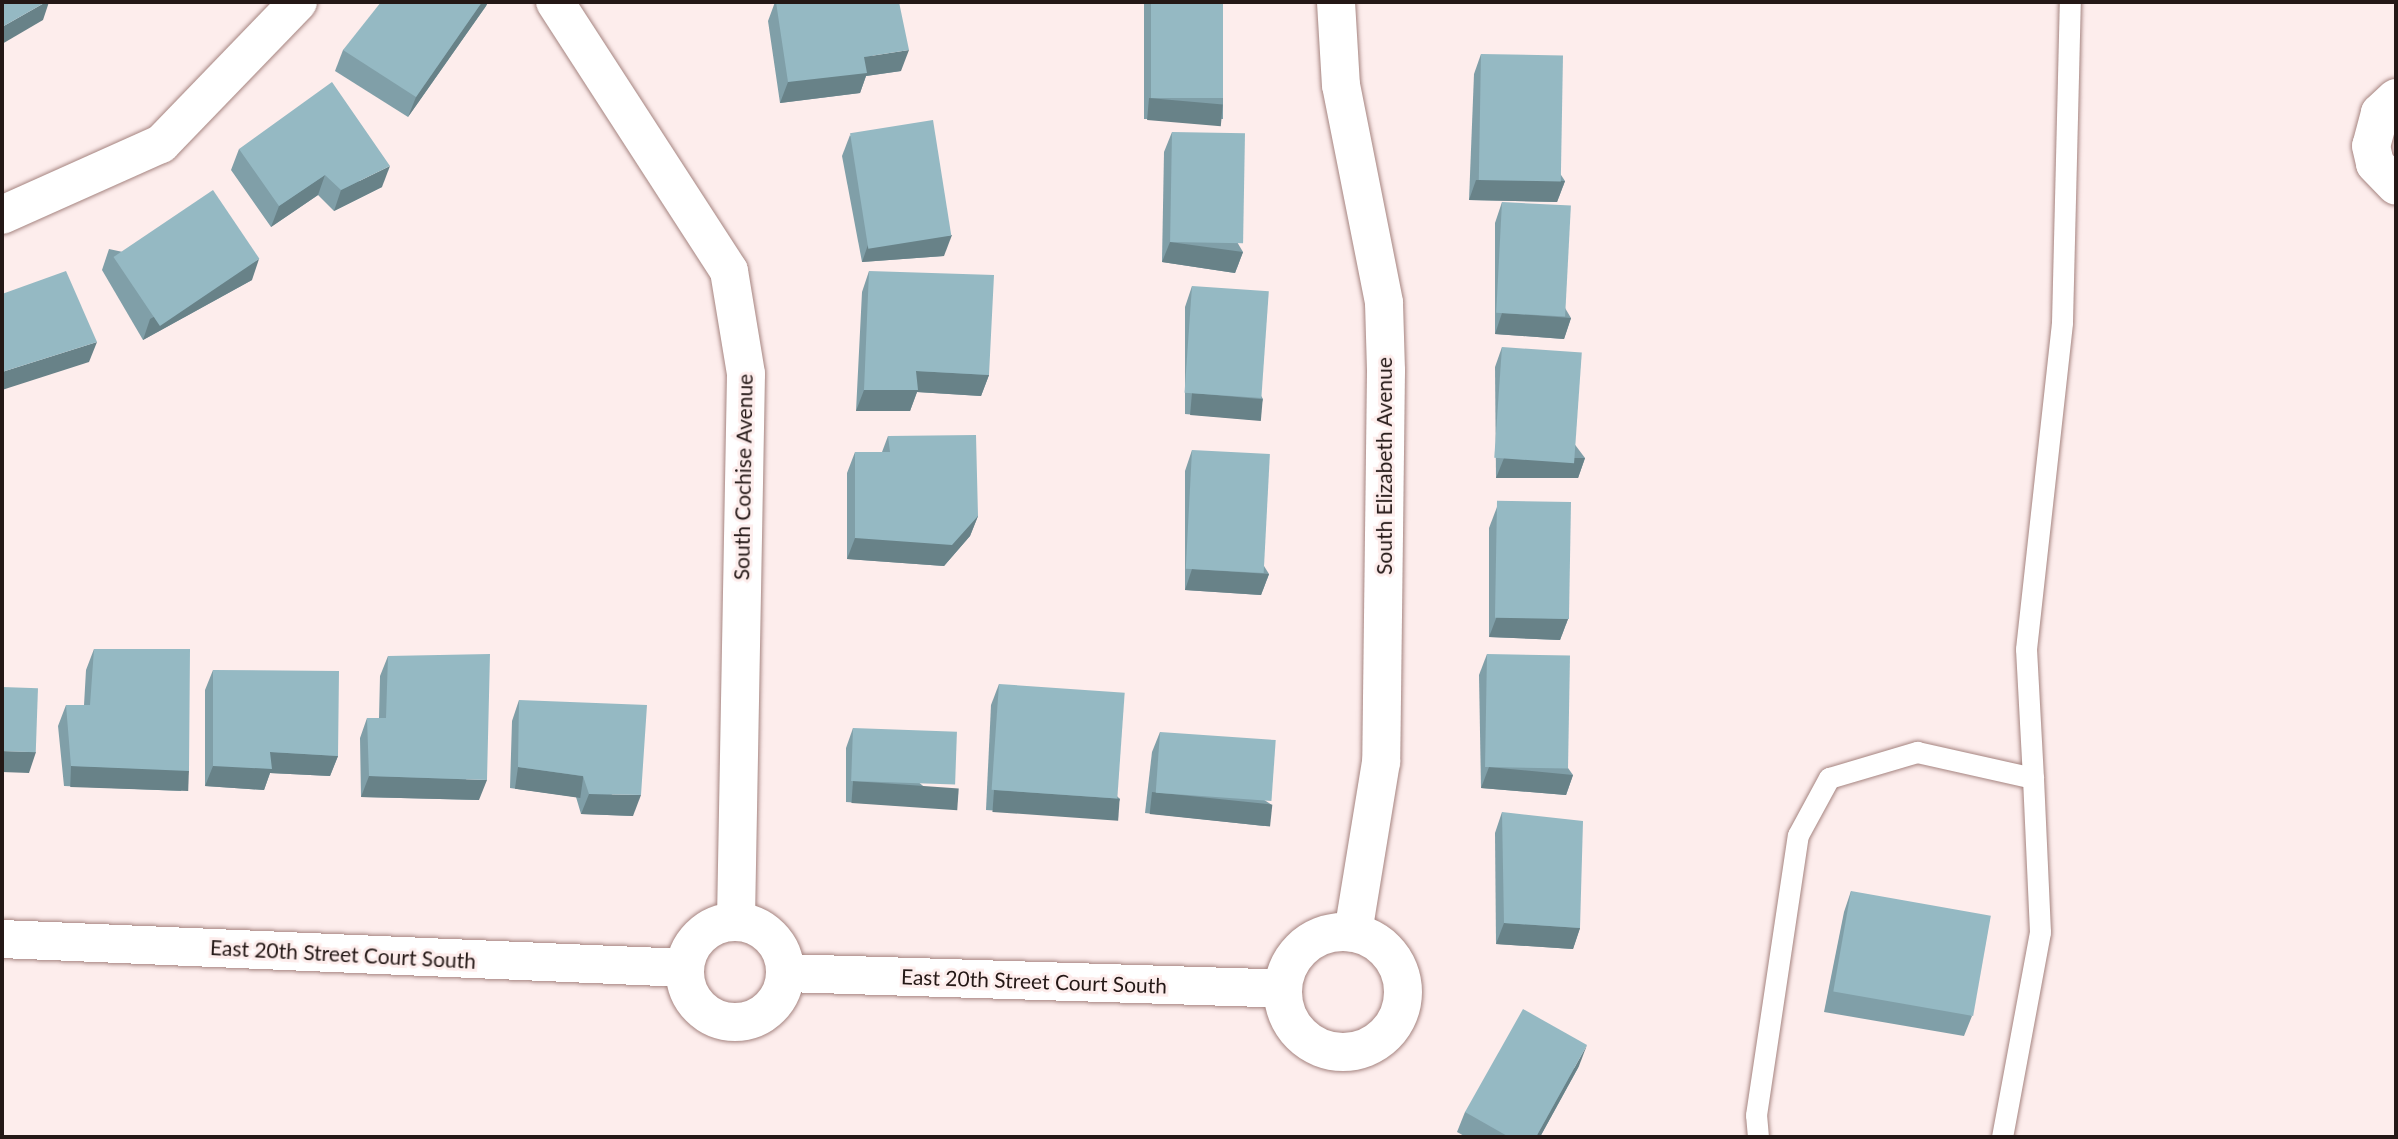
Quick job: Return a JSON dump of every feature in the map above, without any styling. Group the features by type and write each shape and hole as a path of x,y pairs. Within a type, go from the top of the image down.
{"street":[{"path":"2,215 161,144 298,2"},
{"name":"South Cochise Avenue","path":"555,2 729,271 746,374 736,921"},
{"name":"South Elizabeth Avenue","path":"1336,2 1341,85 1384,303 1381,762 1353,933"},
{"path":"2396,98 2380,113 2371,146 2375,164 2396,186"},
{"path":"736,921 776,943 786,973 773,1005 759,1016 724,1021 695,1002 684,968 707,930 736,921"},
{"path":"1336,932 1353,933 1385,950 1402,982 1397,1018 1373,1045 1337,1052 1312,1043 1292,1025 1282,989 1305,945 1336,932"},
{"name":"East 20th Street Court South","path":"2,939 684,968"},
{"name":"East 20th Street Court South","path":"786,973 1282,989"}],"lane":[{"path":"2002,1137 2040,932 2026,649 2062,322 2070,2"},
{"path":"1758,1137 1756,1115 1798,835 1829,778 1917,752 2033,778"}],"building":[{"path":"2,2 46,2 2,27"},
{"path":"381,2 482,2 416,97 343,50"},
{"path":"776,2 899,2 909,50 864,57 867,73 788,82"},
{"path":"1151,2 1223,2 1223,98 1151,98"},
{"path":"1481,54 1563,55 1561,181 1479,180"},
{"path":"332,82 390,166 341,190 325,175 279,206 239,149"},
{"path":"933,120 951,236 868,249 850,133"},
{"path":"1172,132 1245,133 1243,243 1170,242"},
{"path":"213,190 259,259 160,326 114,257"},
{"path":"1502,202 1571,206 1565,316 1496,313"},
{"path":"66,271 97,342 2,372 2,294"},
{"path":"869,271 994,275 989,375 916,371 918,390 864,390"},
{"path":"1192,286 1269,291 1261,398 1185,393"},
{"path":"1502,347 1582,353 1574,463 1494,458"},
{"path":"976,435 978,516 952,545 855,538 855,452 890,452 888,436"},
{"path":"1192,450 1270,454 1264,573 1186,569"},
{"path":"1497,501 1571,502 1569,619 1495,618"},
{"path":"94,649 190,649 189,771 71,766 66,705 90,705"},
{"path":"490,654 487,780 369,776 367,718 386,718 388,656"},
{"path":"1487,654 1570,655 1568,768 1485,767"},
{"path":"213,670 339,671 338,756 270,752 272,769 213,766"},
{"path":"999,684 1125,693 1117,799 992,790"},
{"path":"2,687 38,688 36,752 2,751"},
{"path":"519,700 647,705 641,795 589,794 583,776 518,767"},
{"path":"853,728 957,732 955,785 851,781"},
{"path":"1160,732 1276,740 1271,801 1156,793"},
{"path":"1502,812 1583,821 1580,928 1504,923"},
{"path":"1851,891 1991,916 1973,1016 1833,991"},
{"path":"1523,1009 1587,1045 1536,1137 1509,1137 1465,1112"}]}
